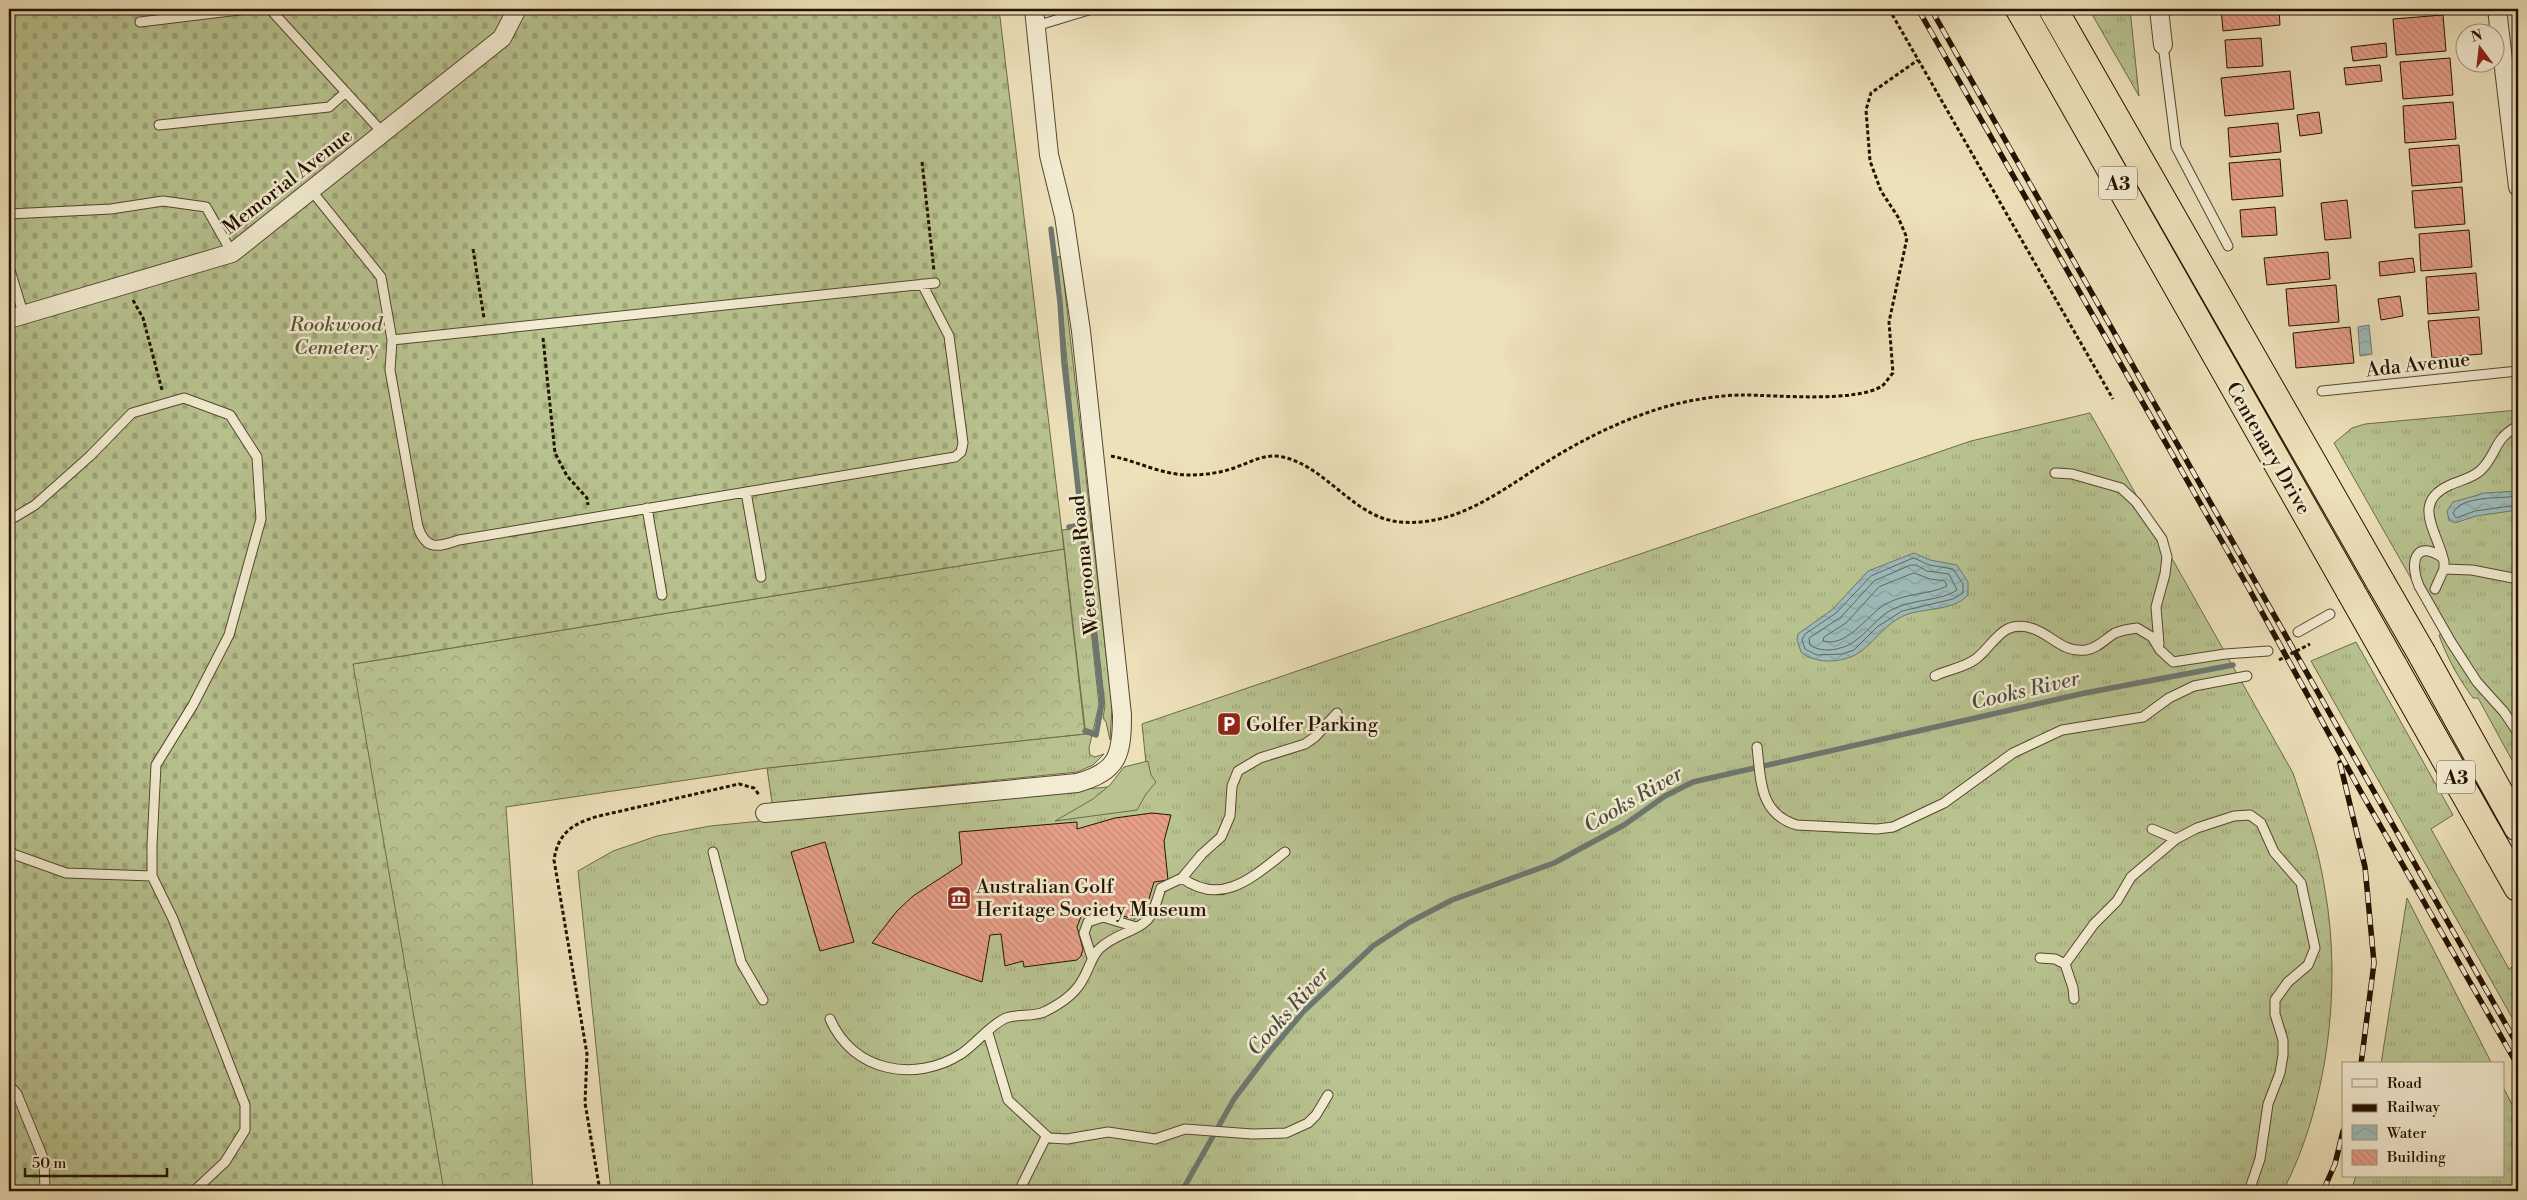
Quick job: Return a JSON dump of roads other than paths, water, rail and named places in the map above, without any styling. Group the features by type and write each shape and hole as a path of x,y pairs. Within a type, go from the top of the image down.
{"highway":[{"name":"Centenary Drive","path":"2020,9 2518,887"},
{"name":"Centenary Drive","path":"2053,9 2422,654 2518,827"}],"street":[{"name":"Memorial Avenue","path":"16,317 232,252 502,38 517,9"},
{"name":"Weeroona Road","path":"766,813 1061,785 1094,778 1105,772 1118,754 1122,715 1094,453 1069,248 1060,197 1049,155 1034,9"},
{"path":"2159,9 2163,44"},
{"path":"2497,9 2518,187"}],"lane":[{"path":"140,22 247,9"},
{"path":"270,9 383,133"},
{"path":"1036,26 1092,9"},
{"path":"2163,44 2176,147 2228,246"},
{"path":"158,126 329,107 346,92"},
{"path":"311,190 381,277 392,340 390,370 418,527 422,539 431,546 443,546 459,540 955,456 961,452 963,443 949,336 922,284"},
{"path":"9,214 111,209 163,200 206,207 232,252"},
{"path":"9,267 16,317"},
{"path":"392,340 935,283"},
{"name":"Ada Avenue","path":"2322,392 2518,371"},
{"path":"9,518 15,517 35,505 90,456 132,413 184,398 230,415 257,457 261,520 229,635 193,705 156,765 152,876 173,919 245,1105 245,1130 225,1162 194,1191"},
{"path":"2436,589 2444,569 2444,558 2428,516 2428,508 2433,497 2443,488 2479,472 2486,465 2498,440 2518,426"},
{"path":"2055,473 2072,474 2121,488 2136,502 2162,539 2167,557 2165,574 2156,607 2160,650"},
{"path":"746,492 761,577"},
{"path":"647,508 662,595"},
{"path":"2444,558 2429,549 2423,550 2417,555 2414,570 2419,586 2451,642 2477,682 2504,712 2518,733"},
{"path":"2444,569 2472,570 2518,579"},
{"path":"2298,632 2330,614"},
{"path":"1935,676 1977,658 1998,635 2007,629 2020,626 2033,628 2055,643 2076,651 2096,648 2115,634 2138,628 2152,637 2168,659 2179,662 2225,654 2268,651"},
{"path":"1757,747 1762,788 1773,812 1791,824 1877,829 1893,827 1944,803 2013,752 2062,730 2143,718 2169,698 2194,686 2247,676"},
{"path":"830,1019 844,1044 854,1054 879,1065 898,1069 918,1069 950,1060 962,1054 1006,1018 1032,1016 1055,1006 1078,987 1092,958 1113,938 1136,927 1149,918 1161,888 1182,878 1225,830 1230,816 1233,778 1238,771 1260,758 1306,744 1337,713"},
{"path":"2065,964 2094,924 2116,900 2131,877 2176,839 2220,819 2243,815 2256,818 2261,823 2274,852 2301,884 2315,948 2311,960 2288,982 2275,1000 2275,1014 2283,1040 2283,1054 2280,1073 2268,1104 2260,1159 2250,1191"},
{"path":"2152,830 2176,839"},
{"path":"9,848 12,854 66,874 152,876"},
{"path":"713,852 741,962 764,1000"},
{"path":"1182,878 1205,890 1227,889 1260,872 1286,852"},
{"path":"1092,958 1084,933 1088,922 1095,918 1103,917 1136,927"},
{"path":"2040,958 2055,959 2065,964 2073,988 2074,999"},
{"path":"988,1033 1008,1100 1046,1136 1067,1139 1108,1132 1155,1139 1185,1129 1252,1134 1286,1133 1308,1123 1316,1115 1328,1094"},
{"path":"9,1084 17,1094 44,1160 45,1191"},
{"path":"1022,1185 1046,1136"}],"water":[{"path":"2369,325 2372,354 2360,356 2358,327"},
{"path":"2518,491 2518,510 2476,516 2455,523 2449,520 2447,511 2453,502 2485,493"},
{"path":"1914,553 1930,560 1957,565 1968,582 1968,595 1962,600 1946,607 1903,616 1889,625 1867,647 1849,658 1827,661 1813,659 1801,652 1797,640 1798,634 1833,609 1868,571"}],"waterway":[{"path":"1051,229 1102,703 1096,735 1085,731"},
{"path":"1069,527 1082,525"},
{"name":"Cooks River","path":"1182,1191 1234,1099 1303,1012 1373,946 1408,923 1452,900 1554,863 1624,825 1665,796 1693,782 2085,693 2233,665"}],"railway":[{"path":"1918,9 2248,587 2361,792 2518,1066"},
{"path":"1931,9 2518,1046"},
{"path":"2340,763 2365,867 2374,963 2361,1062"},
{"path":"2323,1191 2335,1164 2342,1135"}],"place":[{"name":"Golfer Parking","path":"1229,724"},
{"name":"Australian Golf Heritage Society Museum","path":"959,898"}],"park label":[{"name":"Rookwood Cemetery","path":"336,336"}]}
